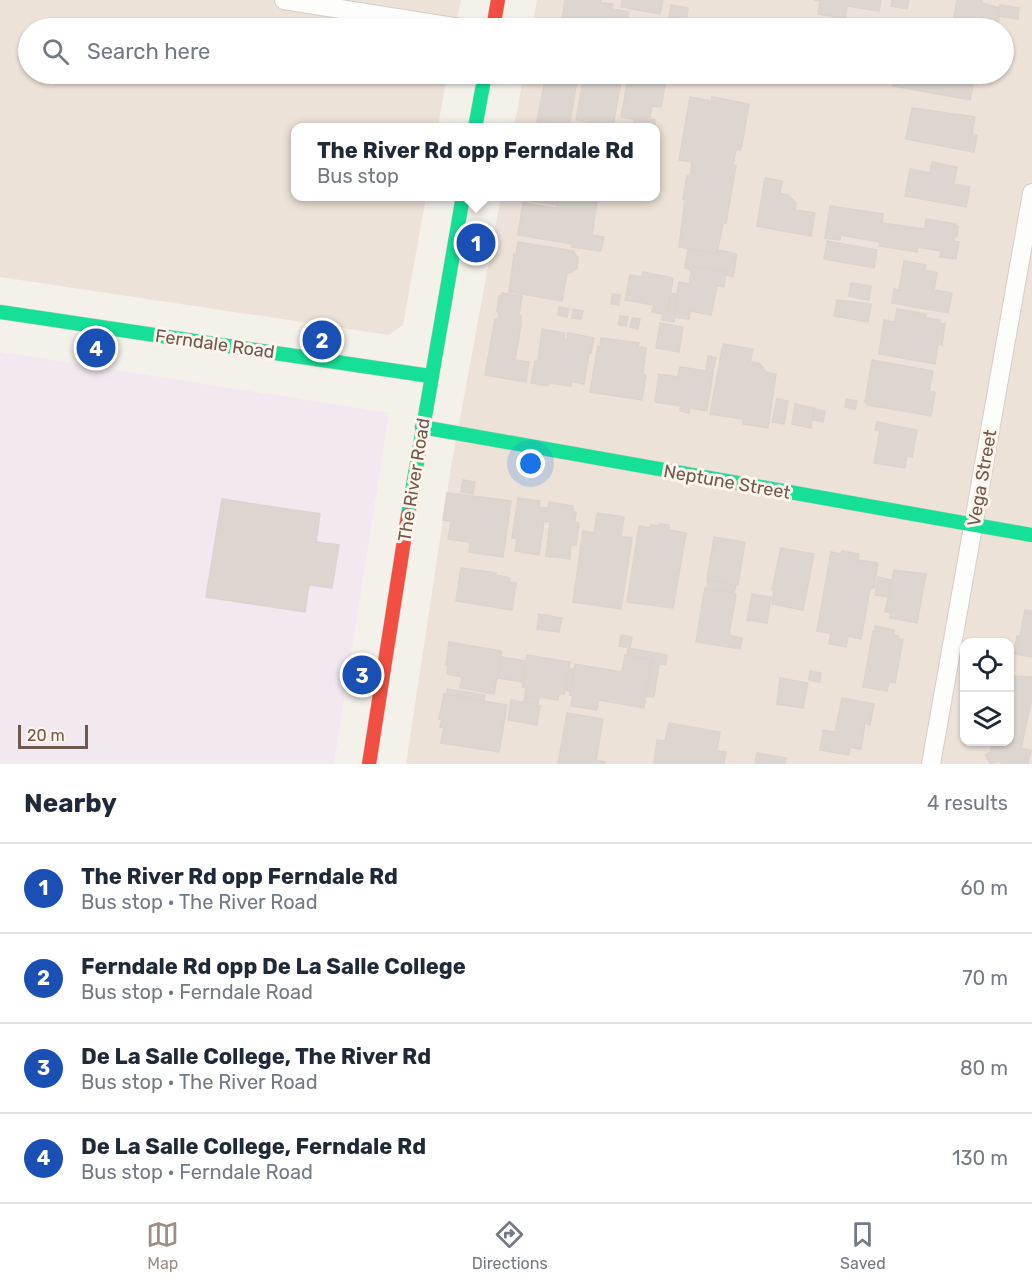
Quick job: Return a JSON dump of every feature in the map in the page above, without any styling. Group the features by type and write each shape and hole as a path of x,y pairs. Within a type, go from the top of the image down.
{"street":[{"path":"284,0 397,18"},
{"path":"495,18 498,0"},
{"path":"476,123 483,84"},
{"name":"Vega Street","path":"931,764 1032,193"},
{"name":"The River Road","path":"369,764 430,376 462,201"},
{"name":"Ferndale Road","path":"0,312 430,376"},
{"name":"Neptune Street","path":"422,427 1032,535"}],"shaded area":[{"path":"0,0 461,0 457,18 18,18 18,84 445,84 439,123 291,123 291,201 425,201 403,325 389,335 0,277"},
{"path":"537,0 1032,0 1032,764 406,764 451,467 500,201 660,201 660,123 515,123 522,84 1014,84 1014,18 534,18"},
{"path":"0,352 389,413 334,764 0,764"}],"building":[{"path":"565,0 601,0 601,3 613,4 612,9 629,12 628,18 562,18"},
{"path":"622,0 663,0 660,14 621,7"},
{"path":"814,0 881,0 879,11 847,6 845,18 818,14 820,1"},
{"path":"892,0 909,0 907,9 891,6"},
{"path":"957,0 982,0 982,3 1000,8 999,18 954,18"},
{"path":"671,5 688,8 686,18 669,18"},
{"path":"1000,5 1019,8 1018,19 998,16"},
{"path":"544,84 576,84 570,123 537,122"},
{"path":"582,84 621,84 614,123 576,120"},
{"path":"627,84 665,84 661,107 652,106 649,122 621,117"},
{"path":"893,84 973,84 970,100 893,86"},
{"path":"690,97 712,101 712,97 749,104 741,150 736,149 733,165 736,166 726,223 723,223 717,254 679,247 685,200 683,199 692,162 679,160"},
{"path":"912,108 975,117 972,134 977,135 974,152 906,139"},
{"path":"634,119 649,122 650,119 655,120 655,123 633,123"},
{"path":"932,162 957,167 954,184 970,187 966,207 905,196 910,169 930,173"},
{"path":"765,178 782,181 780,193 788,195 796,203 795,210 815,213 811,236 757,226"},
{"path":"531,201 557,201 557,205"},
{"path":"558,201 597,202 592,235 604,237 601,251 518,235 523,203 557,208"},
{"path":"830,206 883,214 882,223 925,229 926,219 956,224 958,226 957,237 954,236 954,241 959,242 956,259 940,257 941,251 918,247 917,252 879,246 880,242 841,235 840,240 825,238"},
{"path":"827,241 877,250 874,268 824,259"},
{"path":"518,242 573,251 578,258 577,268 570,273 567,272 562,301 509,292 514,254 516,254"},
{"path":"688,249 717,254 718,250 737,254 733,277 726,275 726,272 692,266 691,270 685,268"},
{"path":"904,261 926,265 925,270 937,273 934,290 952,293 948,313 892,303 894,289 899,290"},
{"path":"692,266 726,272 724,287 717,286 711,315 690,311 689,319 673,317 679,282 689,284"},
{"path":"643,272 673,278 667,315 652,312 654,305 625,300 630,275 642,277"},
{"path":"851,283 871,286 869,300 849,296"},
{"path":"502,293 522,296 519,315 521,325 515,360 529,362 526,382 485,375 495,319 498,319 499,296 502,296"},
{"path":"671,293 677,295 674,322 662,320 663,314 667,315"},
{"path":"612,294 620,295 619,305 611,304"},
{"path":"837,300 871,304 868,322 834,316"},
{"path":"559,307 569,309 567,317 558,315"},
{"path":"573,309 583,311 581,319 572,318"},
{"path":"897,309 926,314 925,318 940,320 940,323 945,324 942,345 938,344 935,364 879,354 884,320 895,322"},
{"path":"620,316 628,317 626,326 618,325"},
{"path":"632,318 640,319 638,329 630,327"},
{"path":"660,323 683,327 679,352 656,348"},
{"path":"542,329 565,333 564,339 567,339 568,333 594,338 584,384 571,381 571,386 531,383 535,361 538,361"},
{"path":"601,338 639,343 638,347 646,348 643,374 646,375 642,400 590,392"},
{"path":"723,344 753,349 750,362 759,363 766,372 776,374 768,428 743,424 744,419 710,414"},
{"path":"708,356 716,358 713,370 706,369"},
{"path":"872,360 933,371 929,391 935,392 931,416 868,405 865,402"},
{"path":"680,367 713,372 707,411 690,408 689,413 680,411 681,406 655,402 659,374 678,377"},
{"path":"777,399 788,401 784,424 772,422"},
{"path":"846,399 857,401 855,409 845,407"},
{"path":"795,404 814,408 811,428 792,424"},
{"path":"815,409 825,411 823,422 813,420"},
{"path":"877,422 917,430 912,457 907,456 905,468 874,463 880,431 875,430"},
{"path":"463,480 475,482 473,494 461,492"},
{"path":"447,493 511,501 503,557 469,552 470,542 448,539 451,521 443,520"},
{"path":"518,498 540,501 539,507 548,508 549,502 573,506 573,512 576,512 575,522 579,523 576,545 571,545 570,559 546,556 550,522 544,521 539,555 515,551 517,538 512,538"},
{"path":"222,499 320,514 316,542 339,545 332,588 309,585 305,612 206,597"},
{"path":"597,513 624,517 621,537 632,538 621,609 573,602 583,531 594,533"},
{"path":"659,524 669,525 669,530 686,533 673,608 627,602 639,526 650,528 651,525 659,526"},
{"path":"714,537 745,542 738,585 707,580"},
{"path":"781,548 814,554 803,610 772,604 774,590 772,590"},
{"path":"842,551 859,554 858,560 878,563 874,588 870,588 861,639 848,636 846,647 829,644 831,633 817,631 831,552 841,554"},
{"path":"461,568 496,573 496,575 510,578 509,582 516,583 512,610 456,601"},
{"path":"894,570 926,574 917,623 890,618 891,612 885,612"},
{"path":"878,577 891,580 888,597 875,595"},
{"path":"708,580 736,585 734,593 707,589"},
{"path":"705,588 736,594 729,635 742,638 740,649 696,642"},
{"path":"752,594 771,597 767,623 747,620"},
{"path":"1025,610 1032,611 1032,657 1014,654 1017,636 1020,636"},
{"path":"539,614 562,618 559,632 537,629"},
{"path":"875,626 894,630 893,635 899,636 898,639 903,639 895,683 889,682 887,691 863,687"},
{"path":"621,635 632,637 630,648 619,646"},
{"path":"449,642 502,651 494,694 460,688 462,677 447,674"},
{"path":"628,648 667,655 666,665 627,656"},
{"path":"527,655 570,662 564,694 559,693 558,700 525,695 526,688 522,687"},
{"path":"625,655 652,660 644,708 599,700 597,710 571,706 573,696 570,695 575,664 622,672"},
{"path":"501,657 526,661 523,682 497,678"},
{"path":"651,663 659,664 654,697 646,696"},
{"path":"569,669 574,669 570,691 565,690"},
{"path":"810,671 821,673 820,682 809,680"},
{"path":"1014,676 1032,677 1032,698 1021,748 1031,750 1028,764 1000,764 1001,762 998,761 991,764 985,755 991,752 992,746 1014,746"},
{"path":"780,678 808,683 803,708 777,704"},
{"path":"447,689 485,695 484,701 447,695"},
{"path":"444,694 507,705 499,752 441,743 444,728 440,727 442,719 439,719"},
{"path":"525,696 539,698 538,704 524,702"},
{"path":"842,698 874,704 870,725 865,723 861,749 850,747 849,755 820,750 823,730 835,732"},
{"path":"511,700 540,706 537,725 508,720"},
{"path":"567,713 603,719 596,760 605,762 604,764 558,764"},
{"path":"669,723 720,732 717,751 726,752 724,764 654,764 657,740 665,741"},
{"path":"757,753 786,758 785,764 755,764"}],"traffic: fast":[{"path":"476,123 483,84"},
{"path":"408,515 462,201"},
{"path":"0,312 430,376"},
{"path":"422,427 1032,535"}],"traffic: jam":[{"path":"495,18 498,0"},
{"path":"369,764 408,515"}],"place":[{"name":"The River Rd opp Ferndale Rd","path":"476,243"},
{"name":"Ferndale Rd opp De La Salle College","path":"322,340"},
{"name":"De La Salle College, Ferndale Rd","path":"96,348"},
{"name":"De La Salle College, The River Rd","path":"362,675"}]}
